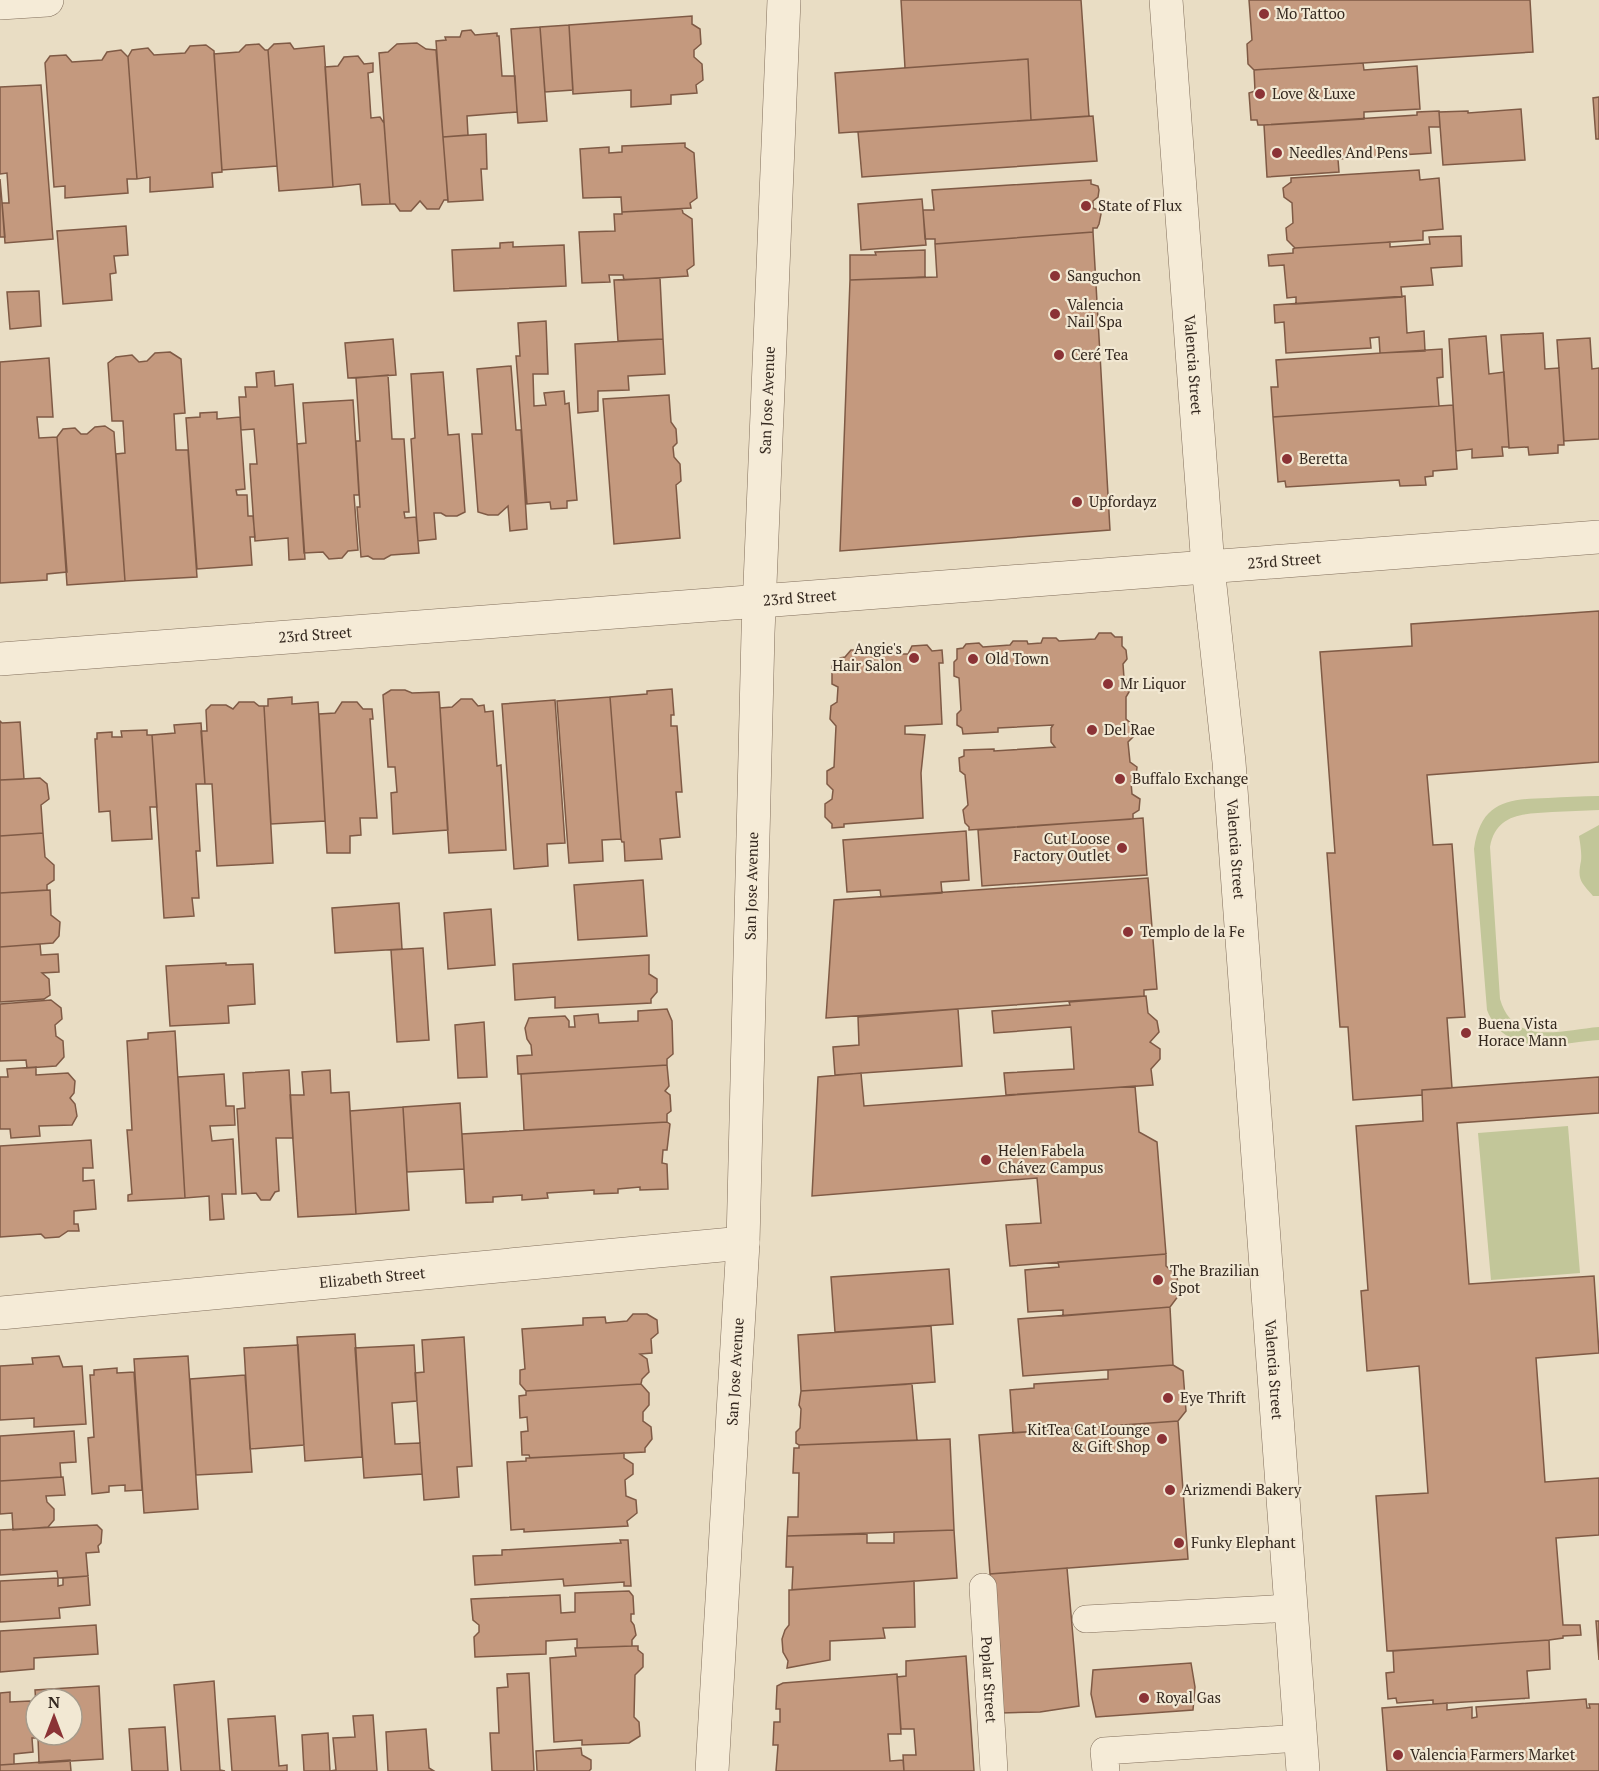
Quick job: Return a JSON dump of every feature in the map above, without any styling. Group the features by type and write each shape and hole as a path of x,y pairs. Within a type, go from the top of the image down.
{"street":[{"path":"0,3 47,0"},
{"name":"San Jose Avenue","path":"712,1771 743,1243 759,603 784,0"},
{"name":"Valencia Street","path":"1166,0 1208,567 1229,762 1303,1771"},
{"name":"23rd Street","path":"0,659 759,603 1599,537"},
{"name":"Elizabeth Street","path":"0,1313 743,1243"}],"lane":[{"name":"Poplar Street","path":"983,1587 994,1771"},
{"path":"1086,1619 1291,1608"},
{"path":"1106,1771 1104,1751 1300,1737"}],"green space":[{"path":"1599,796 1599,810 1522,815 1498,827 1493,836 1490,847 1500,999 1507,1014 1516,1024 1527,1030 1540,1032 1599,1027 1599,1040 1551,1045 1520,1042 1507,1036 1496,1025 1487,1010 1474,849 1478,833 1490,812 1509,802"},
{"path":"1599,825 1599,896 1593,896 1580,877 1579,836"},
{"path":"1568,1126 1580,1273 1491,1280 1478,1133"}],"building":[{"path":"901,0 1081,0 1089,116 1031,120 1028,59 905,68"},
{"path":"1249,0 1530,0 1533,52 1254,70 1248,64 1247,44 1252,40"},
{"path":"692,16 692,24 700,29 701,44 694,50 694,57 702,64 703,80 696,85 697,93 671,95 671,104 631,107 631,90 573,94 569,25"},
{"path":"569,25 573,90 545,92 540,27"},
{"path":"540,27 547,121 518,123 511,29"},
{"path":"471,30 475,35 497,33 499,36 502,76 515,76 517,112 467,116 468,135 443,137 436,41 446,40 445,37 460,37 462,31"},
{"path":"290,43 294,49 324,46 333,187 279,191 268,50 274,44"},
{"path":"417,43 426,49 436,50 448,200 444,200 439,209 427,209 420,201 411,211 400,211 395,204 390,204 379,53 388,52 397,44"},
{"path":"259,44 268,50 277,166 222,170 214,54 239,52 246,45"},
{"path":"206,45 214,51 222,172 212,173 213,187 150,192 150,177 137,179 128,57 132,50 148,48 154,55 185,53 190,46"},
{"path":"121,50 128,57 137,179 127,179 128,193 65,198 65,186 54,187 45,63 50,56 66,55 72,62 102,60 107,52"},
{"path":"358,56 364,64 373,63 373,72 368,73 371,118 380,117 384,123 390,204 362,205 360,184 333,187 325,67 338,66 344,57"},
{"path":"1028,59 1031,120 839,133 835,73"},
{"path":"1363,63 1364,70 1417,66 1420,109 1364,112 1364,119 1264,125 1258,125 1257,120 1251,120 1249,93 1255,91 1254,70"},
{"path":"41,85 53,239 5,243 2,203 9,203 7,173 0,174 0,87"},
{"path":"1599,97 1599,139 1596,139 1593,98"},
{"path":"1521,109 1525,160 1443,165 1439,112 1468,111 1468,113"},
{"path":"1439,111 1440,127 1429,127 1431,153 1338,159 1339,172 1267,177 1264,125 1417,115 1417,112"},
{"path":"1093,116 1097,161 862,177 858,132"},
{"path":"486,134 487,169 481,169 483,200 448,202 443,137"},
{"path":"685,143 685,147 694,153 697,198 690,203 691,208 622,212 621,197 583,198 580,149 609,147 609,153 622,152 622,146"},
{"path":"1419,170 1420,180 1439,178 1443,229 1423,231 1423,240 1295,248 1287,240 1286,228 1293,223 1292,203 1284,197 1283,188 1291,182 1291,178"},
{"path":"0,179 5,237 0,237"},
{"path":"1091,180 1091,184 1098,186 1099,190 1098,197 1093,201 1093,208 1101,214 1099,224 1097,228 1093,228 1093,232 935,244 935,239 925,239 923,210 934,210 932,190"},
{"path":"922,199 926,245 861,250 858,204"},
{"path":"682,209 683,213 692,219 694,265 687,270 688,276 624,280 623,275 609,275 610,282 582,283 579,232 615,231 614,214 622,214 622,212"},
{"path":"126,226 128,255 114,256 116,273 110,274 112,300 63,304 57,231"},
{"path":"1093,232 1110,530 840,551 850,280 937,277 935,244"},
{"path":"1461,236 1462,266 1431,268 1433,285 1401,287 1402,297 1296,304 1296,297 1287,298 1284,265 1269,266 1268,255 1293,253 1295,248 1390,242 1390,247 1430,244 1429,237"},
{"path":"513,242 513,247 564,245 566,286 454,291 452,250 500,248 500,243"},
{"path":"925,250 925,277 850,280 850,255"},
{"path":"660,278 663,339 618,341 614,280"},
{"path":"39,291 41,326 10,329 7,292"},
{"path":"1405,296 1407,333 1424,331 1425,351 1380,353 1379,337 1370,338 1371,348 1286,353 1284,322 1275,323 1274,305"},
{"path":"546,321 548,374 533,374 534,406 546,405 544,393 564,391 565,404 569,403 577,500 567,501 567,508 551,509 550,502 527,504 516,356 520,356 518,323"},
{"path":"1543,333 1545,369 1559,368 1564,445 1558,445 1558,453 1529,455 1528,447 1509,448 1501,335"},
{"path":"1486,336 1489,374 1504,372 1509,447 1502,447 1503,456 1472,458 1472,449 1456,451 1449,339"},
{"path":"1590,338 1592,369 1599,368 1599,439 1564,441 1557,340"},
{"path":"393,339 396,375 348,378 345,343"},
{"path":"663,339 665,374 628,376 629,390 598,391 598,411 578,413 575,344"},
{"path":"1442,349 1443,377 1437,378 1439,406 1273,417 1271,387 1278,387 1276,360"},
{"path":"170,352 181,359 185,413 174,414 176,450 188,450 197,577 125,581 116,454 125,453 123,421 112,421 108,363 116,357 132,355 139,362 147,361 155,353"},
{"path":"49,358 53,417 37,417 39,438 57,437 67,572 47,574 47,580 0,583 0,362"},
{"path":"511,366 516,430 521,430 527,529 510,531 508,506 498,515 478,512 472,434 482,434 477,369"},
{"path":"274,371 275,386 293,384 305,559 289,560 288,538 255,541 250,469 250,464 257,464 254,429 241,430 239,397 246,397 245,387 257,387 256,373"},
{"path":"443,372 448,435 459,434 465,512 457,516 434,513 436,539 418,541 411,439 415,438 411,374"},
{"path":"388,375 392,439 404,439 409,512 404,512 405,518 416,517 419,553 373,559 368,556 361,557 357,507 360,507 356,441 360,441 356,378"},
{"path":"669,395 671,422 676,429 677,443 673,447 674,457 680,464 681,481 676,485 680,538 614,544 603,399"},
{"path":"353,400 359,495 354,495 358,550 348,551 342,558 329,559 323,552 304,553 297,444 306,443 303,403"},
{"path":"1453,405 1457,469 1433,471 1433,476 1425,477 1426,485 1400,486 1399,480 1286,487 1285,481 1278,482 1273,417"},
{"path":"217,412 217,419 240,417 245,489 236,490 237,495 247,495 248,516 253,516 255,537 250,537 252,565 197,569 186,418 200,417 200,413"},
{"path":"105,426 114,432 125,581 67,585 57,437 63,429 75,428 81,434 87,434 95,427"},
{"path":"1599,611 1599,762 1427,775 1433,845 1452,844 1465,1017 1447,1018 1452,1088 1422,1090 1422,1095 1353,1100 1348,1027 1340,1027 1327,853 1335,853 1320,652 1412,646 1411,624"},
{"name":"Del Rae","path":"1099,633 1111,633 1115,637 1122,637 1122,646 1126,650 1127,659 1123,664 1124,678 1130,682 1126,697 1126,719 1133,725 1134,736 1128,742 1130,762 1137,767 1136,777 1131,782 1132,794 1140,799 1139,810 1133,814 1133,819 969,830 965,823 963,810 968,805 965,775 960,771 959,758 964,756 964,750 994,749 994,751 1055,747 1051,742 1053,725 998,728 998,732 963,734 962,728 957,725 957,714 961,710 959,678 954,676 957,649 963,648 966,644 979,643 983,647 1010,645 1013,641 1027,641 1028,644 1041,643 1043,638 1056,638 1059,641 1095,639"},
{"path":"927,645 932,651 942,650 943,663 939,663 942,724 905,726 905,734 925,735 921,773 923,818 844,824 844,827 832,828 832,824 825,817 825,804 832,799 833,790 827,784 827,771 834,767 836,726 830,719 831,706 837,702 838,687 832,684 832,666 839,663 840,658 845,657 851,650 865,650 870,655 877,655 881,648 896,647 901,654 908,654 912,646"},
{"path":"672,689 674,715 671,715 671,726 677,726 682,792 676,792 680,837 660,839 662,859 625,861 624,842 621,839 610,697"},
{"path":"391,690 405,690 412,693 439,692 448,830 393,834 391,793 397,792 395,767 388,767 383,695"},
{"path":"292,697 292,704 318,702 325,821 271,824 264,706 268,706 268,699"},
{"path":"610,697 621,839 602,840 603,861 569,863 557,701"},
{"path":"461,699 472,699 478,706 484,705 485,712 493,711 497,766 501,765 506,850 449,853 440,708 452,707"},
{"path":"555,700 565,843 547,844 548,866 514,869 502,704"},
{"path":"239,702 254,702 259,706 264,706 273,863 217,866 212,784 205,784 201,731 207,731 206,710 211,705 226,705 233,709"},
{"path":"342,702 357,702 363,709 372,709 373,719 370,719 377,818 360,818 361,835 350,836 350,853 327,853 319,714 335,713"},
{"path":"0,721 2,723 20,722 24,779 0,780"},
{"path":"201,723 205,784 196,784 200,851 196,851 199,898 192,898 194,916 164,918 152,735 175,733 174,725"},
{"path":"147,730 147,735 152,735 157,807 150,807 152,839 112,841 110,811 99,812 95,739 97,739 97,733 112,732 112,737 122,737 121,731"},
{"path":"40,778 47,784 49,799 41,805 43,833 0,836 0,780"},
{"path":"1143,818 1147,875 982,886 978,830"},
{"path":"966,831 969,880 941,882 942,893 881,897 880,890 847,892 843,840"},
{"path":"43,833 45,857 54,865 54,880 47,885 47,890 0,893 0,836"},
{"path":"1148,878 1157,989 1144,990 1144,996 826,1018 834,900"},
{"path":"643,880 647,936 578,940 574,885"},
{"path":"50,890 51,915 60,922 59,936 53,943 0,947 0,893"},
{"path":"399,903 402,949 335,953 332,908"},
{"path":"491,909 495,965 448,969 444,913"},
{"path":"40,944 41,955 58,954 59,972 42,973 49,979 50,995 44,999 0,1002 0,947"},
{"path":"423,948 429,1040 397,1042 391,950"},
{"path":"649,955 649,974 657,979 657,992 651,999 651,1003 555,1008 555,997 515,1000 513,964"},
{"path":"226,963 226,965 253,964 255,1004 228,1006 229,1023 170,1026 166,966"},
{"path":"1146,996 1148,1013 1157,1021 1159,1032 1150,1042 1160,1049 1160,1059 1151,1069 1153,1085 1006,1095 1004,1073 1074,1069 1071,1027 994,1033 992,1011"},
{"path":"51,1000 61,1008 62,1019 55,1025 56,1036 63,1041 64,1057 56,1066 27,1068 26,1060 0,1061 0,1004"},
{"path":"667,1009 672,1021 673,1054 667,1059 667,1065 518,1074 517,1056 532,1055 525,1028 529,1018 565,1016 569,1021 569,1027 575,1027 574,1016 598,1014 599,1023 638,1021 638,1011"},
{"path":"958,1009 962,1066 835,1075 833,1047 859,1045 858,1017"},
{"path":"484,1022 487,1077 458,1078 455,1025"},
{"path":"175,1031 185,1198 128,1201 128,1195 132,1194 127,1130 132,1130 127,1041 148,1039 148,1033"},
{"path":"667,1065 669,1086 665,1091 670,1095 671,1111 667,1114 667,1122 524,1130 521,1074"},
{"path":"36,1067 36,1075 68,1073 75,1081 74,1093 70,1098 75,1104 77,1116 72,1125 39,1126 40,1136 11,1138 10,1129 0,1129 0,1077 8,1077 7,1069"},
{"path":"289,1070 293,1138 276,1138 279,1191 275,1192 270,1200 261,1200 256,1193 242,1194 237,1109 245,1108 243,1073"},
{"path":"330,1070 331,1093 349,1092 356,1214 298,1217 290,1095 304,1095 302,1072"},
{"name":"Helen Fabela Chávez Campus","path":"861,1073 864,1106 1135,1086 1139,1132 1157,1142 1166,1254 1010,1266 1006,1225 1041,1223 1037,1178 812,1196 818,1077"},
{"path":"224,1074 226,1106 234,1106 235,1125 210,1126 212,1141 233,1139 236,1194 222,1194 224,1219 210,1220 209,1196 185,1198 178,1077"},
{"path":"1599,1077 1599,1113 1457,1123 1469,1284 1594,1276 1599,1353 1536,1358 1545,1482 1599,1478 1599,1535 1556,1538 1563,1625 1580,1625 1581,1635 1549,1640 1387,1651 1376,1496 1428,1493 1419,1366 1367,1371 1361,1291 1368,1290 1356,1126 1423,1121 1422,1090"},
{"path":"460,1103 464,1169 407,1172 403,1107"},
{"path":"403,1107 409,1210 356,1214 350,1111"},
{"path":"667,1122 670,1124 667,1150 663,1150 662,1163 667,1164 668,1189 640,1190 640,1187 618,1189 618,1193 594,1194 594,1190 547,1193 548,1198 522,1200 522,1195 493,1197 493,1202 466,1203 462,1134"},
{"path":"91,1140 93,1168 83,1168 83,1181 94,1180 96,1209 74,1211 74,1224 78,1224 79,1231 68,1231 59,1237 45,1238 41,1234 0,1237 0,1146"},
{"path":"1166,1254 1166,1266 1177,1276 1179,1295 1170,1307 1063,1316 1063,1310 1028,1312 1025,1270 1059,1267 1058,1262"},
{"path":"949,1269 953,1324 835,1332 831,1277"},
{"path":"1170,1307 1173,1365 1023,1376 1018,1319"},
{"path":"633,1314 647,1314 657,1320 658,1333 651,1339 652,1353 640,1354 647,1359 649,1372 642,1379 641,1384 526,1391 520,1384 520,1370 525,1369 522,1329 583,1325 583,1318 605,1317 606,1323 627,1321"},
{"path":"931,1326 935,1382 801,1391 798,1335"},
{"path":"355,1334 362,1457 305,1461 297,1337"},
{"path":"464,1337 472,1466 457,1467 459,1497 424,1500 415,1373 424,1372 422,1340"},
{"path":"298,1345 304,1445 250,1449 244,1348"},
{"path":"414,1345 417,1401 392,1403 395,1444 420,1443 422,1474 364,1478 355,1348"},
{"path":"59,1356 63,1367 82,1366 86,1424 34,1427 34,1418 0,1420 0,1366 33,1364 32,1358"},
{"path":"188,1356 198,1509 144,1513 134,1359"},
{"path":"1173,1365 1183,1371 1186,1411 1178,1421 1013,1433 1010,1390 1034,1388 1034,1384 1108,1379 1108,1370"},
{"path":"117,1368 117,1373 134,1372 142,1490 125,1491 125,1485 109,1486 109,1492 92,1494 88,1438 94,1437 90,1375 94,1375 94,1370"},
{"path":"245,1375 252,1472 196,1475 190,1379"},
{"path":"641,1384 649,1393 649,1405 643,1412 643,1421 651,1427 652,1439 645,1448 645,1452 530,1458 529,1455 522,1455 521,1432 528,1431 527,1417 520,1418 519,1396 526,1395 526,1391"},
{"path":"912,1384 917,1440 799,1445 796,1443 796,1432 800,1428 801,1391"},
{"path":"1178,1421 1188,1559 990,1574 979,1435"},
{"path":"74,1431 76,1462 60,1463 61,1477 0,1481 0,1436"},
{"path":"950,1439 954,1530 787,1536 788,1517 798,1517 799,1473 793,1473 794,1448 799,1448 799,1445"},
{"path":"624,1453 624,1458 633,1464 633,1474 625,1480 626,1496 636,1500 637,1513 627,1521 628,1526 524,1532 524,1529 511,1530 507,1462 526,1461 526,1458"},
{"path":"63,1477 65,1495 46,1496 47,1502 54,1509 54,1520 48,1527 13,1530 12,1513 0,1514 0,1481"},
{"path":"97,1525 102,1530 101,1543 98,1546 99,1552 86,1553 88,1576 58,1578 57,1571 0,1575 0,1530"},
{"path":"954,1530 957,1578 792,1590 793,1567 786,1567 787,1536 867,1534 867,1543 894,1543 894,1532"},
{"path":"620,1540 628,1540 631,1586 624,1586 624,1582 564,1586 563,1579 475,1585 473,1556 502,1555 502,1550 621,1543"},
{"path":"1067,1568 1079,1706 1040,1712 1001,1713 990,1574"},
{"path":"88,1576 90,1605 59,1608 60,1618 0,1622 0,1581 58,1578 58,1586 63,1585 63,1578"},
{"path":"914,1581 915,1627 883,1628 885,1638 830,1641 830,1660 787,1668 788,1661 783,1652 782,1639 789,1625 789,1590"},
{"path":"629,1591 633,1596 634,1614 631,1614 631,1621 636,1635 632,1640 632,1646 577,1648 577,1639 546,1641 546,1654 475,1657 474,1637 479,1632 479,1625 473,1620 471,1599 560,1595 561,1613 575,1612 575,1593"},
{"path":"1596,1621 1599,1621 1599,1660"},
{"path":"96,1625 98,1654 34,1658 34,1669 0,1672 0,1631"},
{"path":"1549,1640 1550,1669 1527,1671 1529,1698 1433,1704 1433,1700 1397,1703 1396,1698 1388,1699 1386,1673 1394,1672 1393,1651"},
{"path":"638,1646 638,1650 643,1654 643,1667 635,1675 634,1717 639,1722 640,1736 629,1743 582,1745 582,1740 554,1742 550,1658 576,1656 575,1648"},
{"path":"966,1656 974,1771 904,1771 903,1755 916,1755 914,1729 901,1729 897,1677 906,1676 906,1661"},
{"path":"1191,1663 1195,1687 1193,1710 1096,1717 1091,1694 1093,1670"},
{"path":"529,1673 534,1771 492,1771 490,1733 499,1733 497,1688 508,1687 507,1674"},
{"path":"897,1674 901,1734 888,1734 890,1761 903,1760 904,1771 776,1771 778,1745 773,1745 774,1722 780,1722 780,1709 776,1709 777,1686 783,1683"},
{"path":"214,1681 220,1770 225,1771 181,1771 174,1685"},
{"path":"99,1686 103,1759 39,1763 38,1747 84,1747 83,1687"},
{"path":"10,1692 10,1702 24,1701 24,1747 33,1747 33,1752 14,1754 14,1764 0,1765 0,1693"},
{"path":"1586,1699 1587,1708 1590,1708 1589,1704 1599,1704 1599,1771 1387,1771 1382,1708 1447,1703 1447,1710 1472,1707 1472,1718 1477,1717 1476,1707"},
{"path":"373,1715 377,1771 330,1771 336,1770 333,1738 355,1737 353,1716"},
{"path":"275,1716 279,1766 287,1765 287,1771 232,1771 228,1719"},
{"path":"165,1727 168,1771 132,1771 129,1729"},
{"path":"426,1729 429,1768 434,1771 388,1771 386,1732"},
{"path":"328,1733 330,1771 304,1771 302,1735"},
{"path":"581,1748 582,1755 591,1760 589,1771 537,1771 536,1751"},
{"path":"70,1760 71,1771 0,1771 0,1765"}],"place":[{"name":"Mo Tattoo","path":"1264,14"},
{"name":"Love & Luxe","path":"1260,94"},
{"name":"Needles And Pens","path":"1277,153"},
{"name":"State of Flux","path":"1086,206"},
{"name":"Sanguchon","path":"1055,276"},
{"name":"Valencia Nail Spa","path":"1055,314"},
{"name":"Ceré Tea","path":"1059,355"},
{"name":"Beretta","path":"1287,459"},
{"name":"Upfordayz","path":"1077,502"},
{"name":"Angie's Hair Salon","path":"914,658"},
{"name":"Old Town","path":"973,659"},
{"name":"Mr Liquor","path":"1108,684"},
{"name":"Del Rae","path":"1092,730"},
{"name":"Buffalo Exchange","path":"1120,779"},
{"name":"Cut Loose Factory Outlet","path":"1122,848"},
{"name":"Templo de la Fe","path":"1128,932"},
{"name":"Buena Vista Horace Mann","path":"1466,1033"},
{"name":"Helen Fabela Chávez Campus","path":"986,1160"},
{"name":"The Brazilian Spot","path":"1158,1280"},
{"name":"Eye Thrift","path":"1168,1398"},
{"name":"KitTea Cat Lounge & Gift Shop","path":"1162,1439"},
{"name":"Arizmendi Bakery","path":"1170,1490"},
{"name":"Funky Elephant","path":"1179,1543"},
{"name":"Royal Gas","path":"1144,1698"},
{"name":"Valencia Farmers Market","path":"1398,1755"}]}
